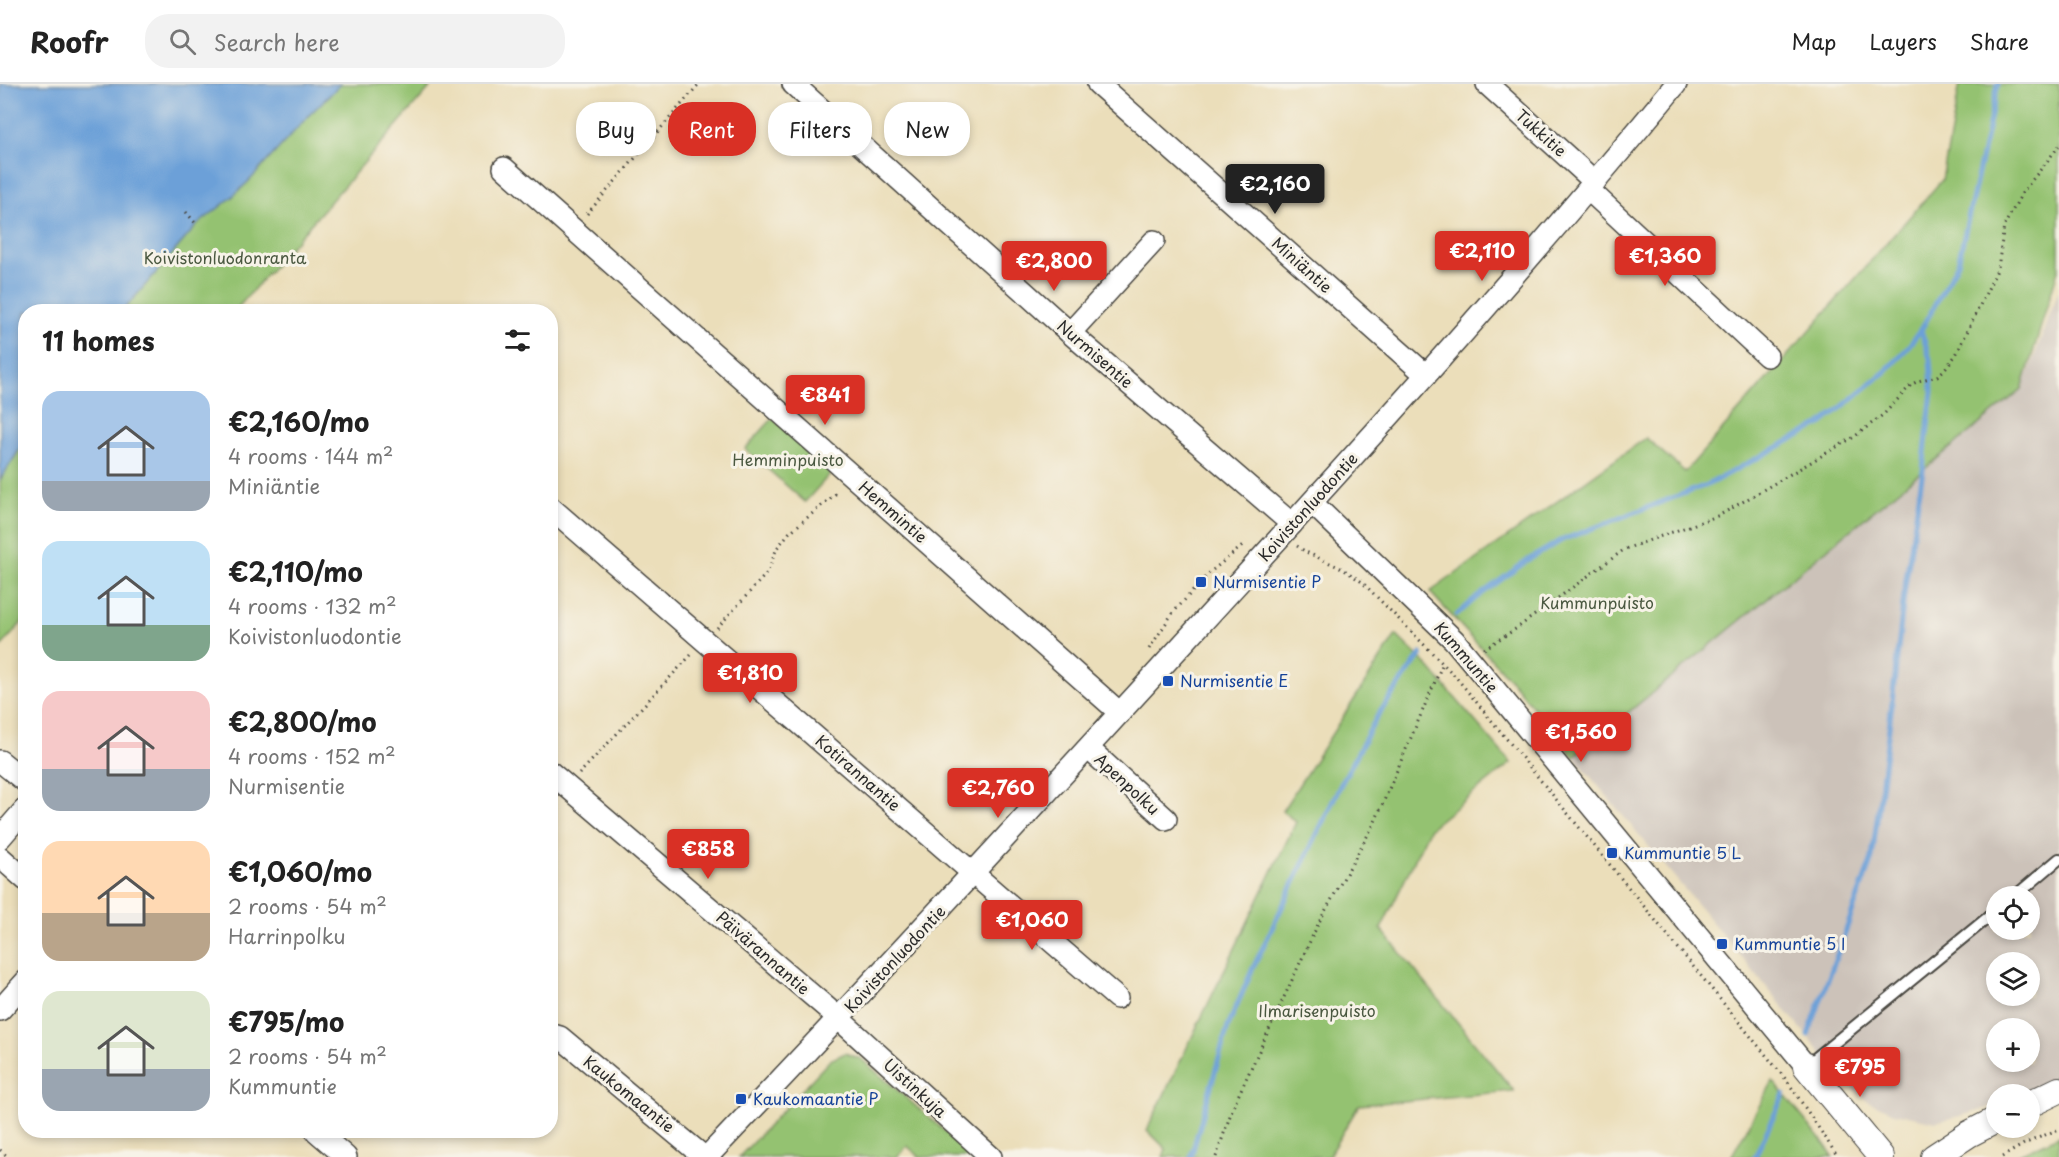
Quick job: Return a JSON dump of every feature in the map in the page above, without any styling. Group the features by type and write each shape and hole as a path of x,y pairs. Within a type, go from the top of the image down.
{"street":[{"name":"Nurmisentie","path":"793,84 1287,530"},
{"name":"Miniäntie","path":"1098,84 1426,375"},
{"name":"Tukkitie","path":"1487,84 1767,356"},
{"name":"Koivistonluodontie","path":"706,1157 839,1018 1089,749 1312,503 1592,186 1676,84"},
{"name":"Hemmintie","path":"504,168 1120,713"},
{"path":"1070,333 1154,241"},
{"name":"Kummuntie","path":"1312,503 1429,615 1468,657 1881,1157"},
{"name":"Kotirannantie","path":"558,514 1117,998"},
{"name":"Apenpolku","path":"1089,749 1166,819"},
{"path":"0,761 18,776"},
{"name":"Päivärannantie","path":"558,779 839,1018"},
{"path":"0,838 18,817"},
{"path":"0,857 18,873"},
{"path":"0,1010 18,990"},
{"name":"Uistinkuja","path":"839,1018 990,1157"},
{"name":"Kaukomaantie","path":"558,1036 706,1157"},
{"path":"2040,1099 2059,1090"},
{"path":"1934,1157 1986,1125"},
{"path":"324,1138 346,1157"}],"lane":[{"path":"2027,886 2059,859"},
{"path":"1806,1066 1986,919"}],"path":[{"path":"574,230 699,84"},
{"path":"1468,657 1489,647 1625,549 1720,515 1828,452 1884,414 1911,385 1938,376 1943,372 1956,355 1998,268 2004,226 2022,193 2059,146"},
{"path":"186,212 197,225"},
{"path":"1287,530 1305,552 1343,568 1362,582 1455,676 1781,1073 1838,1157"},
{"path":"1216,1157 1233,1107 1319,922 1374,824 1443,663"},
{"path":"2002,1157 2024,1144 2059,1129"},
{"path":"0,1150 8,1157"}],"shaded area":[{"path":"2059,290 2059,1079 2040,1087 2040,1084 1986,1084 1986,1108 1936,1122 1894,1113 1867,1101 1839,1074 1574,757 2022,389"}],"green space":[{"name":"Koivistonluodonranta","path":"341,84 433,84 241,304 129,304 197,225 250,180 310,114"},
{"name":"Kummunpuisto","path":"1960,84 2059,84 2059,267 2022,389 1574,757 1514,684 1430,592 1646,438 1685,472 1942,180"},
{"name":"Hemminpuisto","path":"773,418 831,473 805,502 745,449"},
{"path":"18,452 18,627 0,648 0,480"},
{"name":"Ilmarisenpuisto","path":"1396,635 1426,664 1511,763 1430,828 1381,929 1514,1091 1359,1105 1328,1157 1163,1157 1166,1149 1147,1130 1296,822 1282,811"},
{"path":"845,1053 861,1059 975,1157 920,1157 907,1146 897,1157 739,1157 830,1060"},
{"path":"1773,1081 1826,1146 1833,1157 1731,1157"},
{"path":"2059,1136 2059,1157 2013,1157"}],"water":[{"path":"0,84 341,84 310,114 250,180 197,225 129,304 18,304 18,452 0,480"}],"waterway":[{"path":"1457,615 1476,598 1528,560 1562,540 1709,484 1821,424 1886,371 1921,330 1958,263 1998,84"},
{"path":"1808,1035 1872,858 1905,586 1923,470 1932,391 1930,359 1921,330"},
{"path":"1191,1157 1228,1026 1253,968 1340,786 1378,715 1421,654"},
{"path":"1755,1157 1784,1094"}],"place":[{"name":"Nurmisentie P","path":"1201,582"},
{"name":"Nurmisentie E","path":"1168,681"},
{"name":"Kummuntie 5 L","path":"1612,853"},
{"name":"Kummuntie 5 I","path":"1722,944"},
{"name":"Kaukomaantie P","path":"741,1099"}]}
